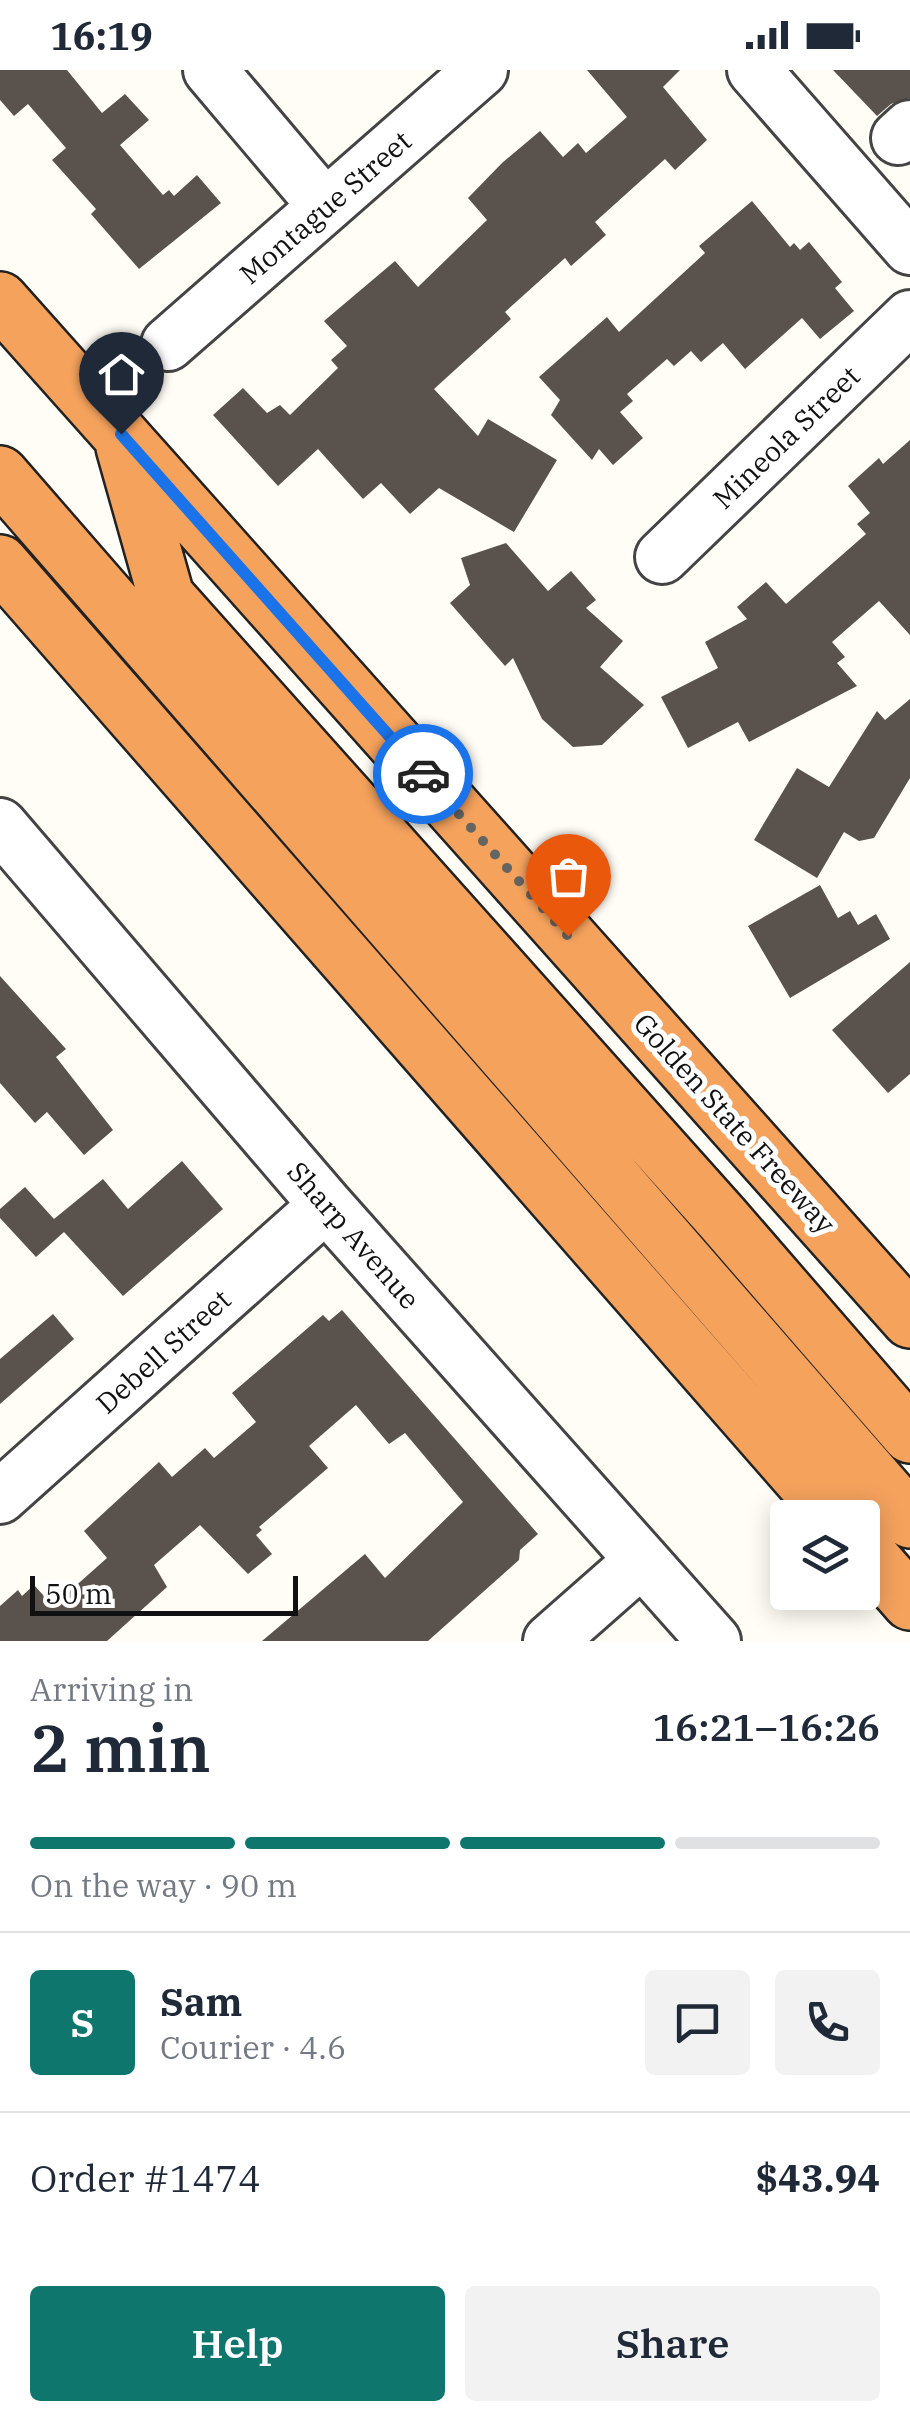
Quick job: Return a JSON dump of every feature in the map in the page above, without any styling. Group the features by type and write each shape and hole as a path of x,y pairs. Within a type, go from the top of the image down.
{"highway":[{"name":"Golden State Freeway","path":"6,303 910,1320"},
{"path":"121,434 166,596 722,1218 910,1435"},
{"path":"0,474 910,1520"},
{"path":"0,562 820,1500"},
{"path":"880,1568 910,1602"}],"street":[{"path":"210,70 326,206"},
{"name":"Montague Street","path":"168,344 481,70"},
{"path":"754,70 910,248"},
{"name":"Mineola Street","path":"662,557 910,318"},
{"name":"Sharp Avenue","path":"0,825 326,1205 714,1641"},
{"name":"Debell Street","path":"0,1498 326,1205"},
{"path":"550,1641 642,1560"}],"building":[{"path":"0,70 67,70 102,113 125,94 149,120 120,145 163,195 169,190 174,196 197,175 221,203 139,269 91,214 96,209 52,160 66,148 28,104 14,116 0,100"},
{"path":"587,70 680,70 663,87 707,140 675,170 665,159 595,222 606,235 571,266 565,258 505,312 511,319 434,389 478,436 488,419 557,460 514,532 439,488 410,514 381,483 363,499 318,449 278,486 213,415 243,388 267,413 280,405 290,415 338,368 331,360 347,346 324,321 395,261 418,287 487,220 468,198 502,163 540,131 563,157 578,143 586,153 627,117"},
{"path":"833,70 910,70 910,98 891,104 877,116"},
{"path":"752,201 790,247 794,243 800,250 809,242 842,282 835,288 854,311 820,339 802,318 745,369 723,343 701,362 691,351 674,366 667,359 627,394 633,401 620,412 643,438 613,465 599,449 592,460 551,415 560,400 539,377 607,317 619,332 705,253 699,246"},
{"path":"910,440 910,635 879,601 832,642 845,657 837,663 857,686 749,742 738,722 688,748 661,697 718,668 705,642 747,619 737,607 766,582 786,604 866,534 857,524 870,513 848,486 879,458 883,464"},
{"path":"506,543 548,591 571,571 596,600 586,608 623,641 600,667 644,705 602,745 573,747 542,719 513,658 505,666 450,603 470,585 461,558"},
{"path":"910,699 910,778 874,838 859,841 844,832 817,878 754,840 797,768 829,787 877,711 885,720"},
{"path":"820,885 838,918 850,911 858,925 876,914 890,939 790,998 748,926"},
{"path":"910,962 910,1074 888,1093 832,1030"},
{"path":"0,976 66,1049 56,1057 113,1130 84,1155 47,1112 35,1123 0,1083"},
{"path":"182,1161 223,1209 123,1296 64,1232 36,1257 0,1218 0,1209 25,1187 54,1219 103,1179 128,1209"},
{"path":"342,1310 538,1534 520,1550 519,1560 428,1641 262,1641 365,1554 385,1578 463,1502 405,1433 389,1444 356,1405 309,1446 328,1468 259,1527 262,1530 256,1535 272,1554 248,1574 200,1525 154,1565 167,1587 107,1641 0,1641 0,1606 18,1590 22,1596 34,1585 53,1606 107,1558 84,1531 159,1462 172,1477 205,1448 214,1458 256,1422 232,1393 323,1315 329,1321"},
{"path":"53,1314 74,1339 0,1404 0,1359"}],"way so far":[{"path":"423,774 568,936"}],"route":[{"path":"121,434 423,774"}]}
